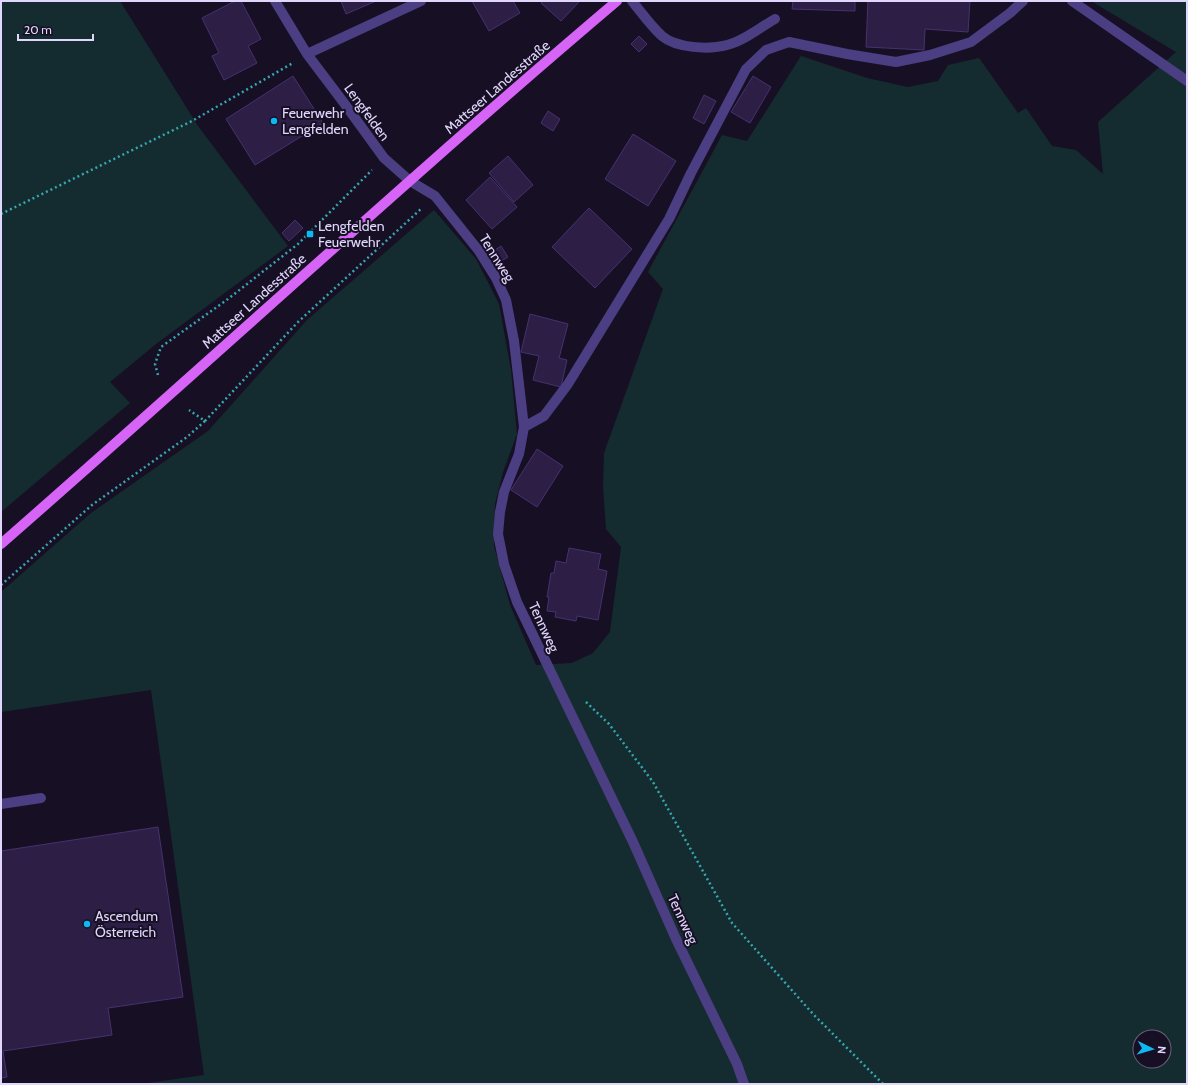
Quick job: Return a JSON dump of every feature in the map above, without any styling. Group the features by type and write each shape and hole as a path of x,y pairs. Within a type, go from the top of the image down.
{"main road":[{"name":"Mattseer Landesstraße","path":"1,544 136,427 410,181 617,1"}],"street":[{"name":"Lengfelden","path":"275,1 307,54 384,158 410,181"},
{"path":"307,54 421,1"},
{"path":"632,1 663,37 684,46 706,48 726,46 747,37 775,20"},
{"path":"524,427 544,416 568,384 669,219 728,100 746,69 766,50 789,42 896,62 930,55 971,42 1010,13 1023,1"},
{"path":"1072,1 1187,81"},
{"name":"Tennweg","path":"410,181 435,196 479,251 496,278 506,300 514,341 524,427 520,454 504,492 500,512 498,534 504,564 516,602 630,835 676,939 737,1064 744,1084"},
{"path":"1,804 41,798"}],"path":[{"path":"1,214 192,121 307,54"},
{"path":"158,375 155,364 161,347 228,299 298,244 384,158"},
{"path":"1,585 92,505 187,437 206,421 298,322 435,196"},
{"path":"189,410 206,421"},
{"path":"581,697 608,724 653,782 732,923 813,1014 883,1084"}],"green space":[{"path":"1,1 120,1 198,126 288,246 156,344 110,382 130,403 1,512"},
{"path":"1091,1 1187,1 1187,1084 141,1084 204,1075 151,690 1,712 1,592 91,513 208,431 307,320 434,210 476,259 499,304 511,370 517,434 503,472 495,504 494,546 510,605 536,665 572,663 593,653 610,632 621,547 606,529 603,487 604,453 663,289 648,272 722,135 747,141 801,56 867,78 908,87 938,81 948,65 979,58 1018,113 1026,108 1052,146 1076,150 1103,174 1098,122 1176,52"}],"building":[{"path":"235,1 241,1 261,39 248,46 257,63 224,80 212,56 219,53 202,18"},
{"path":"341,1 376,1 346,14"},
{"path":"472,1 513,1 520,13 489,31"},
{"path":"543,1 580,1 561,21 541,3"},
{"path":"793,1 855,1 855,11 792,9"},
{"path":"868,1 970,1 968,32 925,29 924,50 866,47"},
{"path":"639,36 647,44 639,52 631,44"},
{"name":"Feuerwehr Lengfelden","path":"293,76 323,123 255,165 226,119"},
{"path":"753,76 771,87 750,123 731,112"},
{"path":"704,95 716,101 704,124 693,118"},
{"path":"548,111 560,119 553,131 541,123"},
{"path":"633,134 676,161 648,206 605,179"},
{"path":"508,156 533,185 514,202 489,173"},
{"path":"490,177 517,207 492,229 466,200"},
{"path":"589,208 632,249 595,288 552,247"},
{"path":"295,220 303,228 289,241 282,233"},
{"path":"501,246 508,257 498,263 492,252"},
{"path":"530,314 568,324 559,358 567,360 561,387 533,380 539,356 521,352"},
{"path":"537,449 563,466 537,507 511,490"},
{"path":"569,548 601,554 598,569 607,571 598,620 577,616 576,621 555,617 556,612 547,611 549,597 547,597 551,573 554,573 556,561 566,563"},
{"name":"Ascendum Österreich","path":"158,827 183,997 108,1008 112,1035 3,1051 7,1077 1,1078 1,851"}],"place":[{"name":"Feuerwehr Lengfelden","path":"274,121"},
{"name":"Lengfelden Feuerwehr","path":"310,234"},
{"name":"Ascendum Österreich","path":"87,924"}]}
